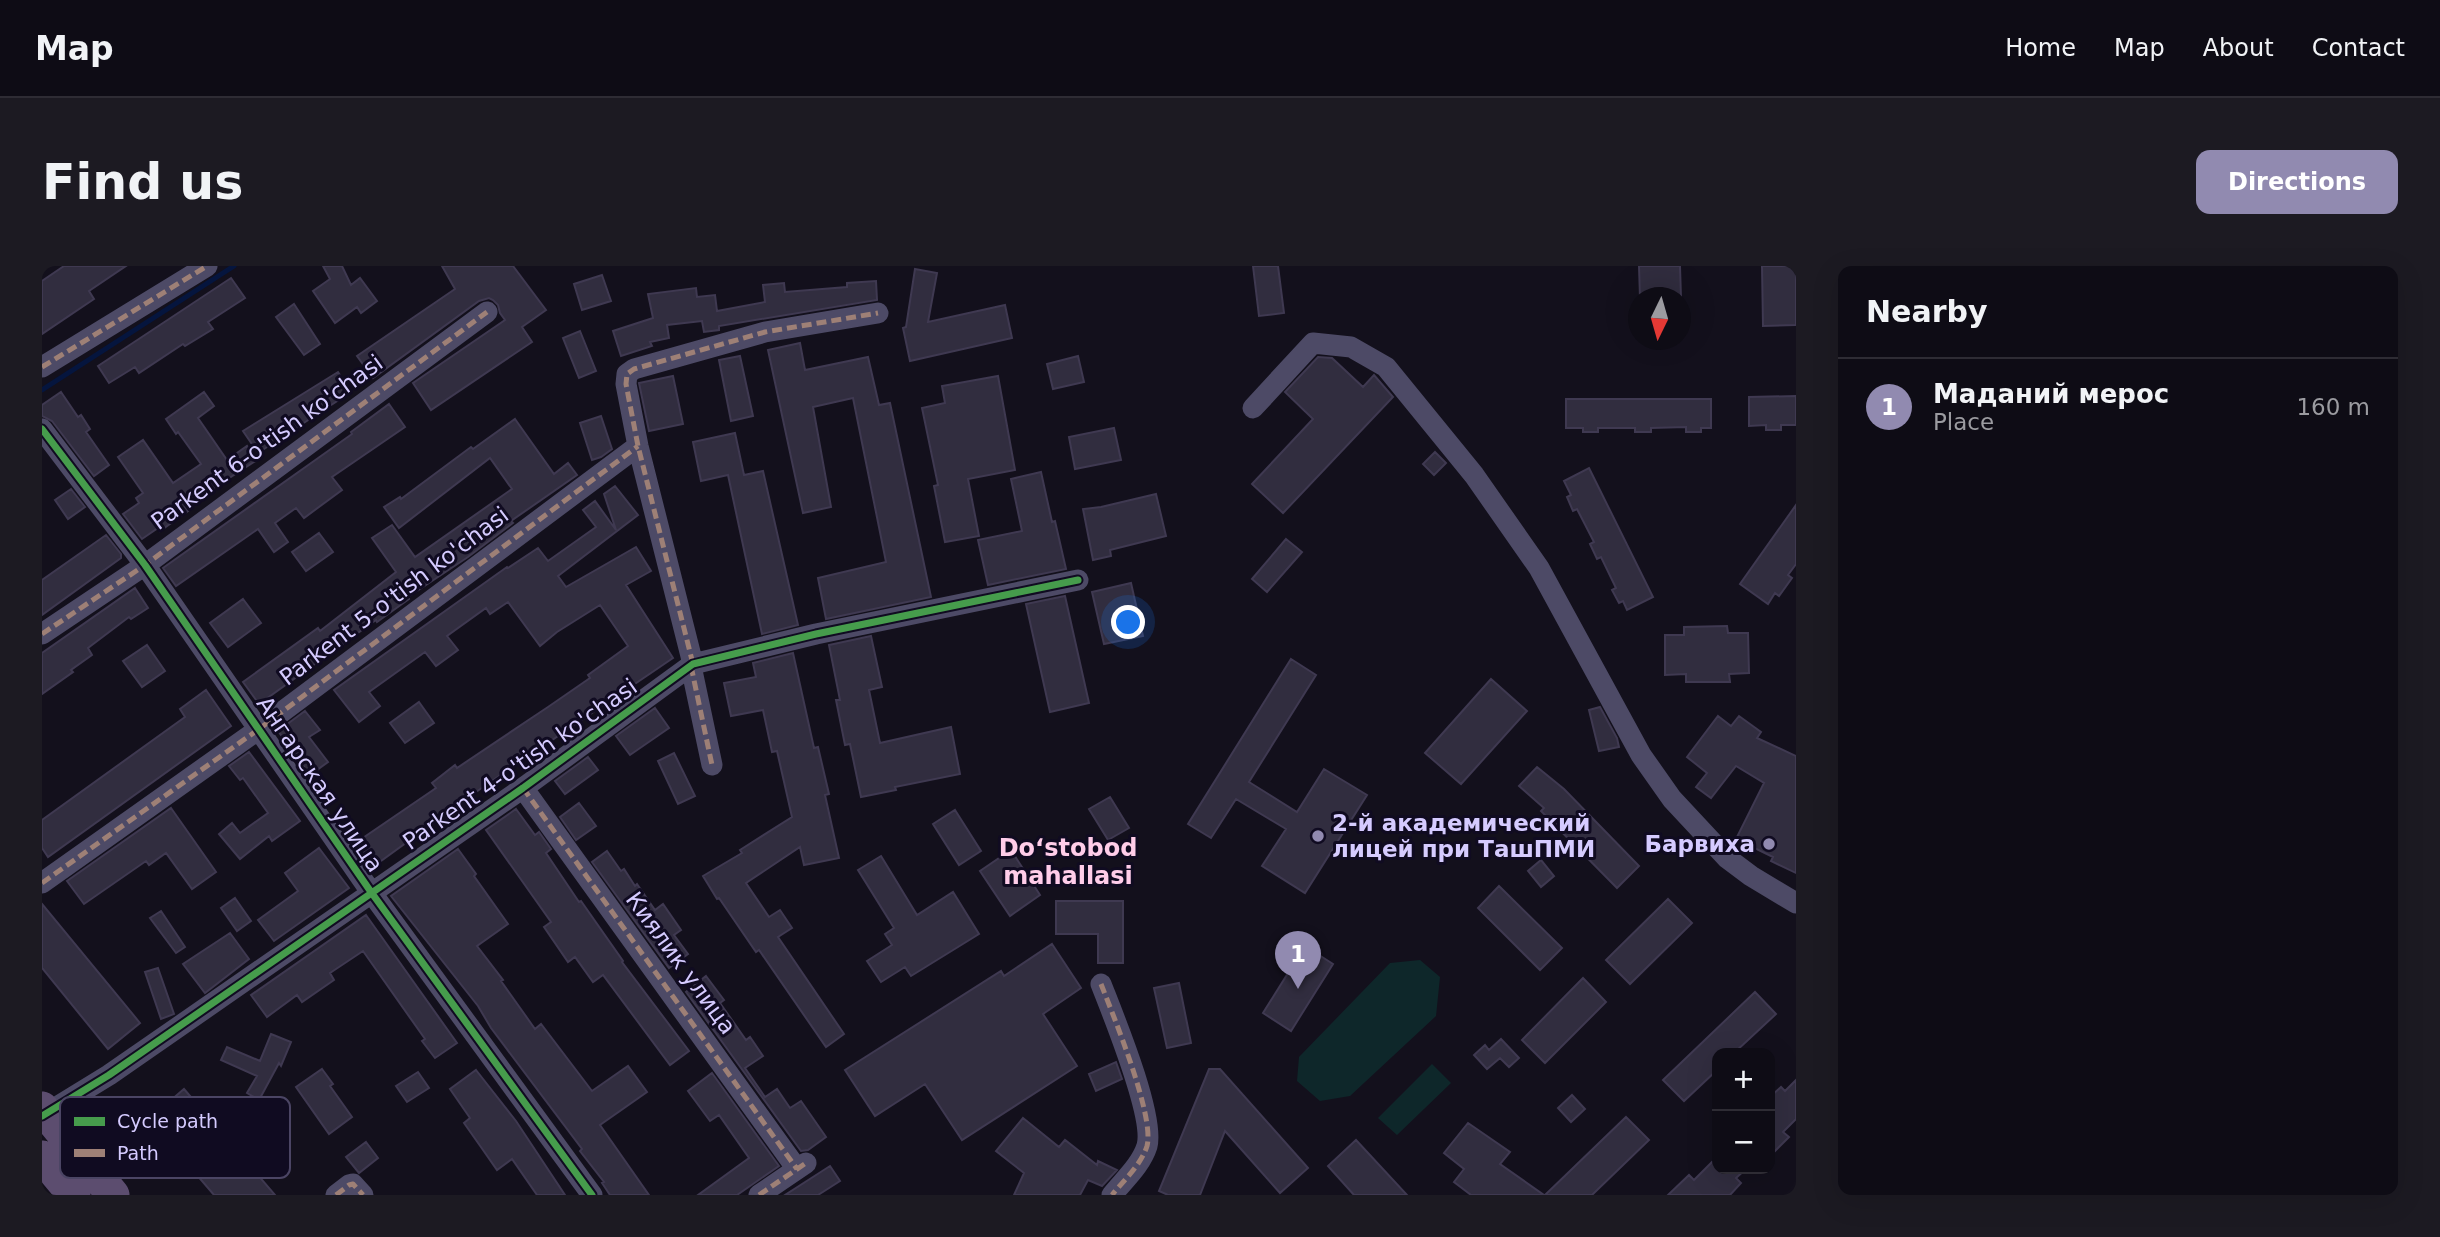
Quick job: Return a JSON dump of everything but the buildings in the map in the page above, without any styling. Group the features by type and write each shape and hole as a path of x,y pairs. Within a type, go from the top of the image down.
{"main road":[{"path":"43,1112 60,1132"},
{"path":"42,1157 74,1195"},
{"path":"99,1178 113,1195"}],"street":[{"path":"42,368 207,266"},
{"name":"Parkent 6-o'tish ko'chasi","path":"42,634 145,565 487,313"},
{"path":"712,765 692,665 638,446 626,384 627,374 765,332 878,313"},
{"path":"1253,408 1313,343 1351,347 1387,367 1474,475 1539,568 1640,755 1663,788 1727,858 1796,903"},
{"name":"Ангарская улица","path":"42,429 145,565 371,892 592,1195"},
{"name":"Parkent 5-o'tish ko'chasi","path":"42,883 259,729 638,446"},
{"name":"Parkent 4-o'tish ko'chasi","path":"70,1097 109,1075 523,788 692,665 842,628 1077,580"},
{"name":"Киялик улица","path":"523,788 802,1166 759,1195"},
{"path":"1101,984 1126,1047 1146,1120 1147,1144 1139,1162 1112,1195"},
{"name":"Parkent 4-o'tish ko'chasi","path":"43,1112 60,1102"},
{"path":"336,1195 349,1185 353,1185 363,1195"}],"green space":[{"path":"1420,960 1440,977 1436,1016 1350,1096 1320,1101 1297,1081 1299,1057 1390,963"},
{"path":"1432,1064 1451,1083 1397,1135 1378,1118"}],"waterway":[{"path":"42,390 234,266"}],"marked path":[{"path":"42,367 207,266"},
{"path":"42,634 145,565 487,312"},
{"path":"693,664 638,446 626,384 627,374 634,369 765,332 878,313"},
{"path":"42,883 259,729 638,446"},
{"path":"691,666 712,765"},
{"path":"523,788 797,1169"},
{"path":"1101,984 1132,1065 1148,1132 1147,1146 1141,1160 1112,1195"},
{"path":"759,1195 806,1163"},
{"path":"336,1195 353,1184 363,1195"}],"cycle path":[{"path":"42,429 145,565 371,892 592,1195"},
{"path":"73,1097 109,1075 523,788 693,664 816,634 1078,580"},
{"path":"42,1116 60,1105"}],"place":[{"name":"2-й академический лицей при ТашПМИ","path":"1318,836"},
{"name":"Барвиха","path":"1769,844"},
{"name":"Маданий мерос","path":"1298,989"}],"district":[{"name":"Doʻstobod mahallasi","path":"1068,862"}]}
